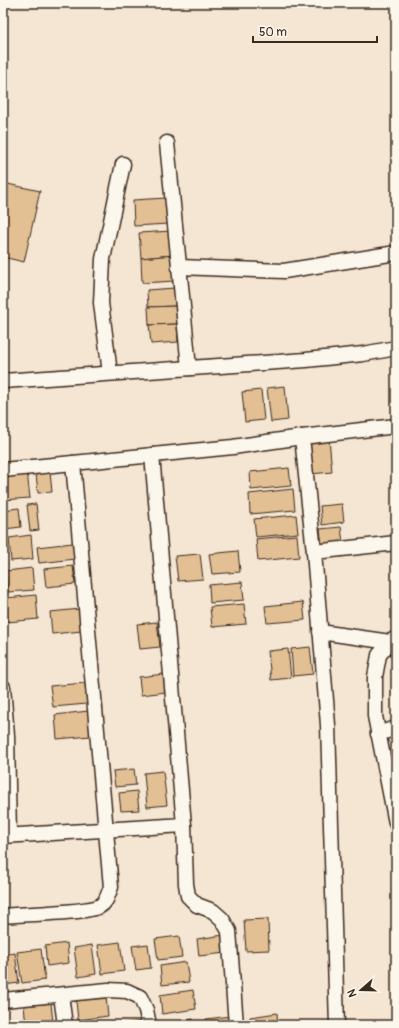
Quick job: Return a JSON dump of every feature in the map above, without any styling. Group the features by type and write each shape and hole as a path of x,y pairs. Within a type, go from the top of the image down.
{"street":[{"path":"167,143 189,368"},
{"path":"110,374 101,303 103,259 123,164"},
{"path":"179,267 284,271 396,253"},
{"path":"3,381 306,360 363,354 396,348"},
{"path":"3,470 232,447 396,426"},
{"path":"302,437 314,552 328,725 337,1025"},
{"path":"152,455 184,825 186,884 188,896 197,905 213,911 222,918 229,931 236,1025"},
{"path":"3,916 84,910 99,906 106,900 111,887 73,463"},
{"path":"314,552 396,543"},
{"path":"320,632 393,640"},
{"path":"393,640 379,655 374,677 375,716 396,823"},
{"path":"3,686 6,836 184,825"},
{"path":"378,734 396,728"},
{"path":"3,1000 108,990 127,991 140,997 146,1010 149,1025"},
{"path":"61,995 65,1025"}],"building":[{"path":"3,183 40,191 24,262 3,257"},
{"path":"166,198 168,224 134,226 133,200"},
{"path":"171,231 173,255 141,258 139,233"},
{"path":"173,255 175,281 142,283 141,258"},
{"path":"175,288 176,306 148,307 147,290"},
{"path":"176,306 177,324 149,325 148,307"},
{"path":"177,324 178,342 151,344 149,325"},
{"path":"285,386 288,420 271,422 267,388"},
{"path":"261,390 264,420 245,422 242,392"},
{"path":"329,438 332,472 310,474 307,440"},
{"path":"289,468 291,486 251,490 250,472"},
{"path":"27,472 30,498 3,500 3,475"},
{"path":"50,472 52,492 38,493 36,473"},
{"path":"293,489 295,510 250,514 249,494"},
{"path":"36,504 39,530 30,531 27,505"},
{"path":"342,504 344,522 322,525 320,506"},
{"path":"19,508 21,527 4,529 3,510"},
{"path":"296,515 298,533 256,537 254,519"},
{"path":"341,527 343,543 322,545 320,529"},
{"path":"31,535 33,559 11,561 9,538"},
{"path":"297,535 299,557 258,561 256,539"},
{"path":"73,543 75,559 39,563 37,547"},
{"path":"238,551 240,572 212,574 209,554"},
{"path":"200,554 203,579 178,581 175,556"},
{"path":"73,566 75,584 46,587 44,569"},
{"path":"32,568 34,590 8,592 6,571"},
{"path":"242,582 244,600 210,603 209,585"},
{"path":"36,595 38,619 8,622 6,598"},
{"path":"303,602 305,620 267,623 265,606"},
{"path":"244,604 246,624 212,627 210,607"},
{"path":"80,609 82,631 52,634 50,612"},
{"path":"157,622 160,647 140,649 137,624"},
{"path":"310,647 313,674 293,676 291,649"},
{"path":"288,649 291,678 271,680 268,651"},
{"path":"164,674 166,692 141,695 139,677"},
{"path":"85,683 87,704 53,707 50,686"},
{"path":"88,711 91,736 57,739 55,715"},
{"path":"134,769 136,785 115,787 113,771"},
{"path":"163,771 167,805 147,807 144,773"},
{"path":"137,791 139,810 121,811 119,793"},
{"path":"268,919 269,950 246,951 244,920"},
{"path":"224,935 226,953 199,956 197,939"},
{"path":"179,936 182,957 158,960 155,939"},
{"path":"120,942 124,971 102,974 98,945"},
{"path":"67,943 69,963 47,966 45,946"},
{"path":"148,944 151,968 136,970 132,946"},
{"path":"92,945 96,974 78,977 74,948"},
{"path":"41,949 45,980 22,983 17,952"},
{"path":"15,953 19,983 3,985 3,955"},
{"path":"186,962 189,982 162,985 160,966"},
{"path":"193,990 196,1009 162,1014 160,995"},
{"path":"106,997 108,1016 78,1020 76,1001"},
{"path":"51,1003 53,1024 26,1025 24,1006"},
{"path":"277,1013 278,1025 251,1025 250,1017"},
{"path":"231,1016 233,1025 206,1025 206,1019"},
{"path":"193,1019 194,1025 168,1025 168,1023"},
{"path":"144,1021 144,1025 117,1025 117,1024"}]}
